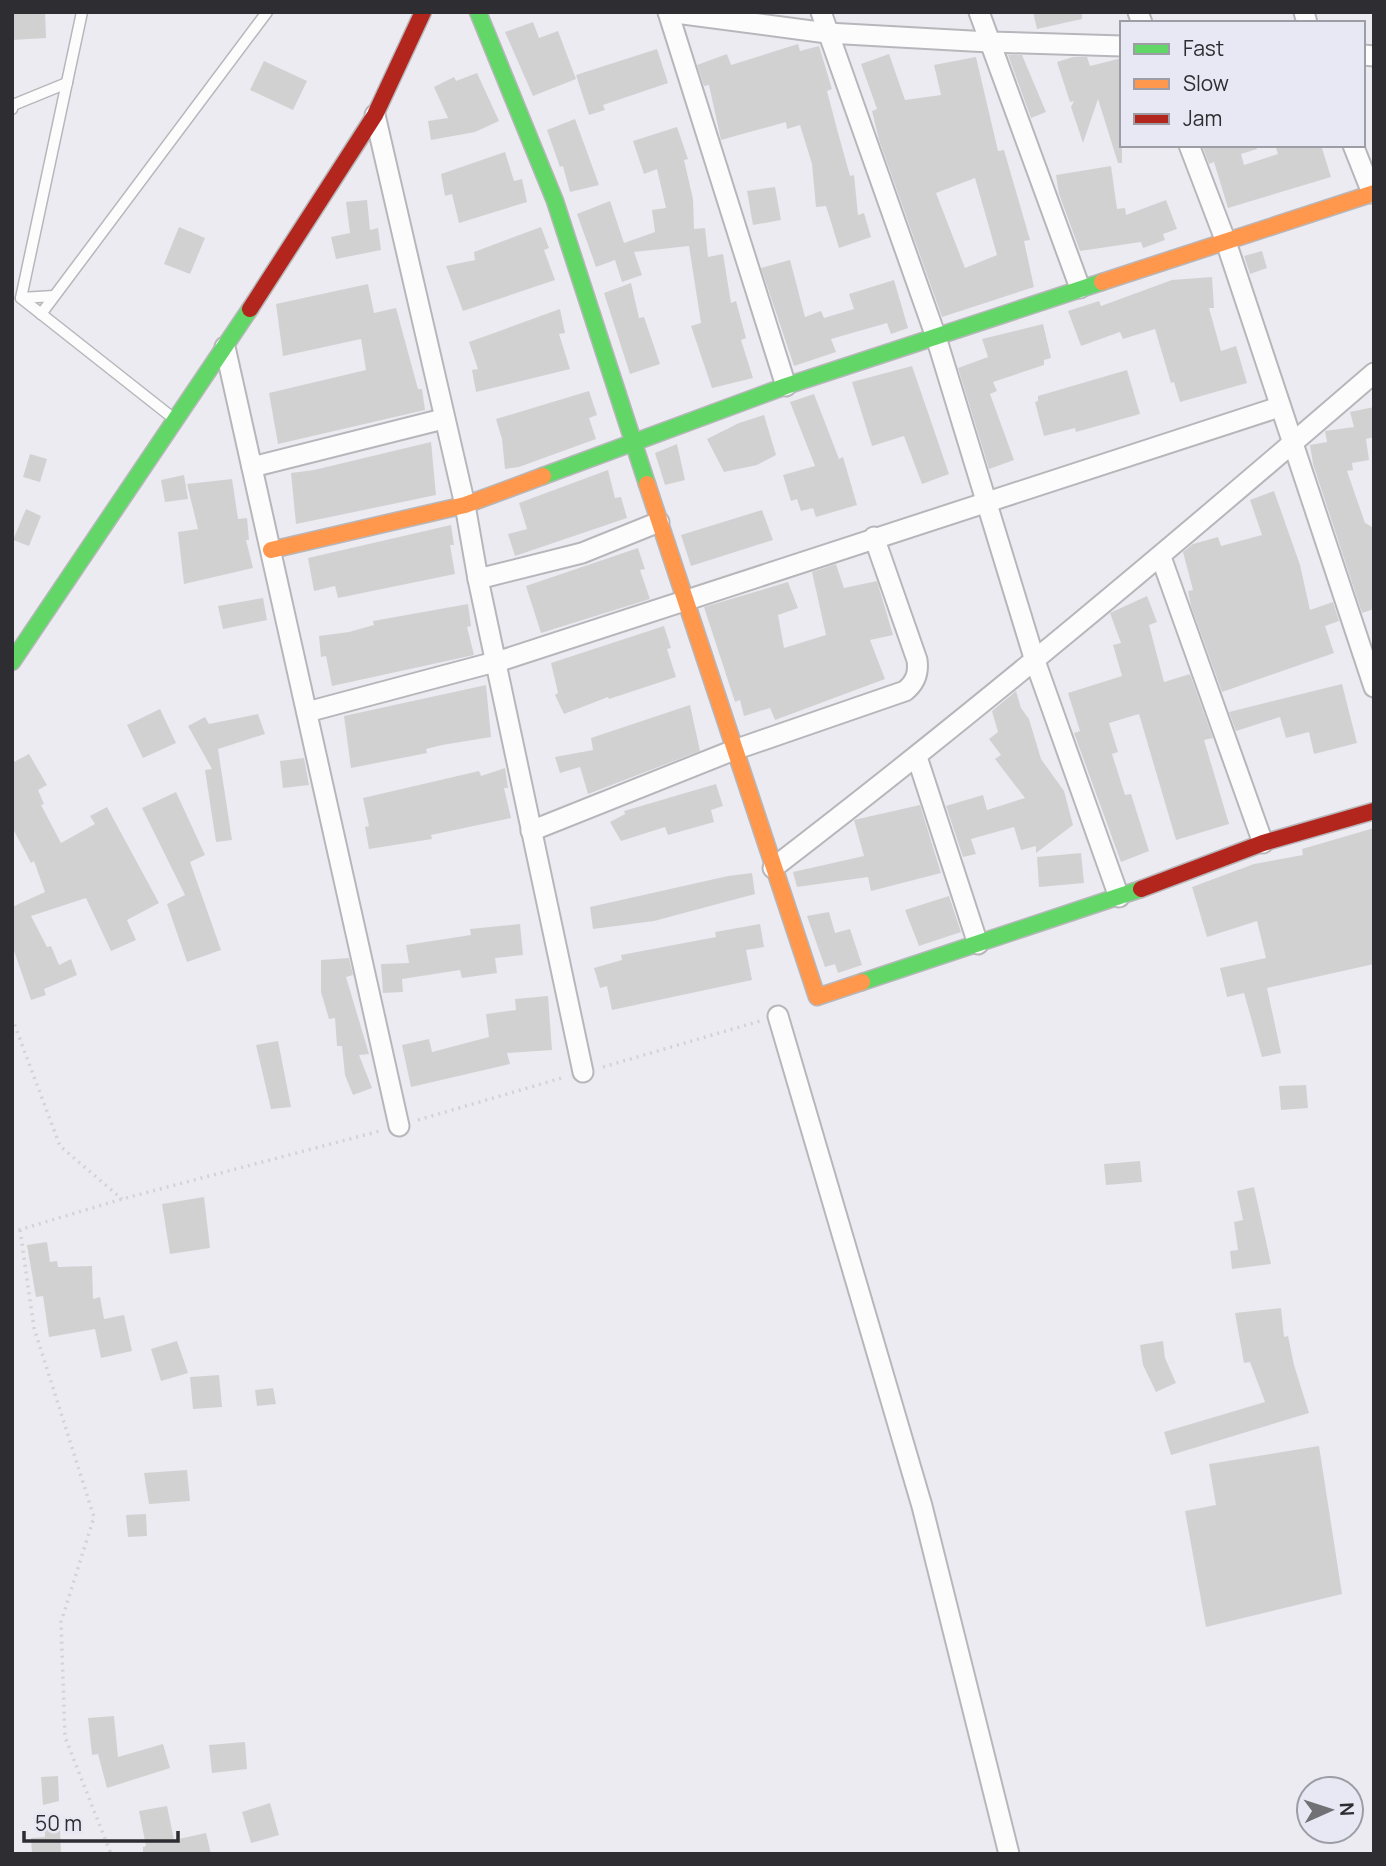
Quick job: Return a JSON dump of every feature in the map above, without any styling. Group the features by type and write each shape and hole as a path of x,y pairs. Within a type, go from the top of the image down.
{"street":[{"path":"478,12 516,92 635,439 659,522 817,997 1119,897 1263,843 1374,811"},
{"path":"786,386 668,12 827,33 1120,46"},
{"path":"821,12 936,337 1035,661 1119,897"},
{"path":"979,12 1080,288"},
{"path":"12,662 176,421 375,115 424,13"},
{"path":"375,115 389,163 443,419 465,505 495,662 583,1072"},
{"path":"1190,147 1226,242 1374,687"},
{"path":"271,550 465,505 635,439 786,386 1373,193 1354,147"},
{"path":"225,347 399,1126"},
{"path":"773,868 918,757 1035,661 1161,557 1374,373"},
{"path":"307,712 495,662 684,598 1279,407"},
{"path":"252,467 443,419"},
{"path":"478,579 582,553 659,522"},
{"path":"531,831 734,750 905,691 915,681 916,660 874,537"},
{"path":"1161,557 1263,843"},
{"path":"918,757 978,944"},
{"path":"778,1016 922,1506 1009,1854"}],"lane":[{"path":"21,298 82,12"},
{"path":"41,314 267,12"},
{"path":"12,109 13,104 67,83"},
{"path":"21,298 54,296"},
{"path":"21,298 176,421"}],"path":[{"path":"12,1018 60,1146 122,1199"},
{"path":"20,1230 34,1328 94,1517 61,1622 65,1737 111,1854"}],"building":[{"path":"12,12 45,12 46,38 12,40"},
{"path":"1033,12 1082,12 1082,19 1037,29"},
{"path":"533,22 539,38 558,31 576,79 533,96 505,32"},
{"path":"798,44 800,51 819,46 832,89 827,91 837,129 850,176 854,175 858,215 864,213 871,237 839,248 826,206 816,207 812,164 800,125 787,129 786,122 721,140 709,85 704,86 697,65 727,54 731,65"},
{"path":"657,49 668,83 603,105 605,110 589,115 576,75"},
{"path":"889,54 905,100 941,95 934,65 976,57 998,151 1004,150 1030,240 1024,241 1034,287 942,317 879,140 872,111 877,109 861,64","holes":["975,178 997,255 965,268 936,193"]},
{"path":"1008,55 1022,55 1046,112 1031,118"},
{"path":"1073,57 1087,57 1090,66 1120,58 1122,163 1118,163 1098,99 1083,143 1071,107 1074,101 1070,102 1057,62"},
{"path":"264,61 307,81 293,110 250,90"},
{"path":"477,73 499,121 475,132 431,140 428,121 448,118 434,87 454,77 456,81"},
{"path":"575,119 599,185 570,192 563,166 560,167 547,130"},
{"path":"677,127 688,159 684,160 693,199 694,229 705,228 708,257 723,254 731,303 736,301 746,338 741,340 753,378 712,388 691,326 701,323 689,246 634,252 642,275 622,282 615,260 596,267 577,214 610,201 624,243 655,232 652,210 666,208 657,169 644,174 633,141"},
{"path":"1203,147 1256,147 1241,154 1244,165 1278,154 1276,147 1322,147 1331,177 1228,208 1214,162 1209,164"},
{"path":"505,152 514,181 522,179 527,202 459,223 452,194 445,196 441,174"},
{"path":"1111,166 1117,209 1125,208 1126,215 1166,200 1177,229 1163,234 1165,240 1143,248 1141,242 1080,251 1059,194 1056,175"},
{"path":"775,187 781,220 753,225 747,191"},
{"path":"367,200 370,230 378,228 381,250 336,259 331,237 350,233 346,202"},
{"path":"179,227 205,238 190,274 164,264"},
{"path":"541,227 549,248 544,250 555,280 463,311 446,266 475,260 474,252"},
{"path":"1262,251 1267,268 1250,274 1244,256"},
{"path":"790,260 805,317 821,311 824,318 854,309 849,294 894,280 908,328 891,334 887,323 831,339 836,352 794,366 761,268"},
{"path":"1212,277 1214,308 1209,308 1221,351 1236,346 1247,383 1180,402 1174,382 1171,383 1155,329 1123,339 1120,332 1081,346 1068,311 1099,301 1101,306 1172,280"},
{"path":"631,283 639,318 644,317 660,364 630,374 604,293"},
{"path":"368,284 374,313 396,308 418,389 422,389 425,410 278,444 269,393 366,370 361,339 283,356 276,304"},
{"path":"560,309 565,333 559,334 570,369 476,392 472,370 478,369 469,342"},
{"path":"1043,324 1051,358 1044,360 1044,365 993,382 997,391 990,394 1014,460 989,469 958,368 988,357 982,339"},
{"path":"912,366 949,474 922,484 904,436 872,446 852,382"},
{"path":"1127,370 1140,414 1076,432 1075,428 1044,436 1035,402 1038,401 1038,396"},
{"path":"589,391 597,415 589,418 596,439 519,467 505,469 502,439 496,419"},
{"path":"814,394 839,459 843,457 857,505 816,517 813,508 801,511 797,499 791,501 783,475 815,466 790,402"},
{"path":"1374,407 1374,437 1366,439 1369,460 1352,463 1353,470 1347,471 1365,523 1374,528 1374,609 1362,613 1313,464 1310,445 1327,442 1325,431 1354,427 1350,412"},
{"path":"764,415 776,455 757,465 724,472 707,439 739,423"},
{"path":"431,442 436,495 296,524 291,473"},
{"path":"677,444 685,480 665,485 655,453"},
{"path":"30,454 47,459 40,482 23,477"},
{"path":"608,470 615,498 621,497 627,518 515,556 508,534 527,529 519,503"},
{"path":"184,475 188,499 165,502 161,480"},
{"path":"232,479 238,519 247,518 249,540 246,540 253,568 184,584 178,532 198,529 187,484"},
{"path":"1274,491 1300,565 1310,610 1333,602 1339,621 1325,626 1334,653 1222,692 1191,606 1188,591 1193,590 1183,552 1193,544 1218,537 1221,546 1262,535 1250,500"},
{"path":"26,509 41,516 29,546 13,540"},
{"path":"762,510 773,540 691,566 681,535"},
{"path":"451,525 454,545 450,545 455,574 338,598 335,586 314,591 308,558"},
{"path":"638,548 645,569 640,570 650,599 541,633 526,586"},
{"path":"836,564 844,588 877,581 893,635 870,640 885,679 775,720 770,708 744,716 740,700 735,702 704,607 788,582 798,608 778,615 784,648 826,635 812,572"},
{"path":"1147,596 1157,622 1149,625 1164,682 1190,674 1213,738 1204,740 1229,824 1176,840 1139,714 1109,723 1118,752 1112,754 1125,795 1131,794 1149,851 1121,862 1074,733 1080,731 1068,693 1122,676 1113,645 1121,643 1110,613"},
{"path":"263,598 267,620 223,629 218,606"},
{"path":"468,604 471,626 467,627 474,655 332,686 326,656 321,657 319,636 349,632 374,625 373,621"},
{"path":"664,626 671,648 667,649 676,677 609,699 608,697 564,714 555,695 558,693 551,663"},
{"path":"1342,684 1357,743 1314,754 1309,732 1286,738 1280,717 1236,731 1229,712"},
{"path":"486,685 491,737 442,745 426,749 427,753 351,768 344,716"},
{"path":"1016,691 1021,708 1029,719 1041,759 1064,791 1073,825 1036,853 1036,846 1021,850 1014,827 971,839 976,854 963,857 946,806 983,795 987,810 1025,798 995,759 1001,755 989,739 998,732 992,711"},
{"path":"690,705 700,751 588,794 580,767 560,773 555,757 593,750 591,738"},
{"path":"160,709 176,743 143,758 127,725"},
{"path":"258,714 265,734 218,749 232,840 216,842 205,770 212,769 188,726 205,717 209,724"},
{"path":"29,754 47,785 38,790 44,804 41,805 61,843 95,824 90,816 107,807 159,903 127,920 136,940 111,951 86,898 31,916 47,947 51,946 59,965 71,959 77,975 44,989 46,995 31,1000 12,945 12,907 45,892 34,861 31,863 12,827 12,763"},
{"path":"304,758 309,785 283,788 280,761"},
{"path":"505,768 508,788 504,788 511,818 431,835 432,839 369,849 365,827 369,826 363,798 479,771 481,776"},
{"path":"716,784 723,806 711,810 714,822 668,835 665,827 621,841 610,822 625,814 624,811"},
{"path":"176,792 205,855 190,862 221,950 187,962 167,904 185,895 142,808"},
{"path":"920,805 941,873 871,891 868,877 797,887 793,872 864,856 854,820"},
{"path":"1374,828 1374,964 1267,988 1281,1053 1262,1057 1244,993 1227,997 1220,968 1266,958 1257,921 1207,937 1192,887 1254,864 1303,855 1302,849"},
{"path":"1081,853 1084,883 1039,887 1037,857"},
{"path":"752,873 755,894 654,921 593,929 590,907"},
{"path":"949,896 961,932 919,946 905,910"},
{"path":"829,912 835,933 850,929 862,965 838,973 835,964 825,967 807,916"},
{"path":"520,924 523,955 495,958 497,973 462,978 460,970 402,979 403,992 383,993 381,964 409,963 406,945 471,935 470,929"},
{"path":"760,924 764,947 746,950 752,980 612,1010 607,986 600,988 594,968 622,960 621,955 716,937 715,932"},
{"path":"349,958 353,975 346,977 369,1054 359,1055 372,1088 353,1095 345,1075 342,1046 337,1046 335,1018 329,1019 321,992 321,960"},
{"path":"548,996 552,1050 507,1053 510,1064 411,1087 402,1045 429,1039 432,1052 489,1037 486,1014 516,1010 515,999"},
{"path":"278,1041 291,1107 271,1109 256,1045"},
{"path":"1306,1085 1308,1108 1281,1110 1279,1086"},
{"path":"1140,1161 1142,1182 1106,1185 1104,1164"},
{"path":"1254,1187 1271,1264 1232,1269 1230,1251 1238,1250 1234,1222 1243,1220 1237,1191"},
{"path":"204,1197 210,1248 170,1254 162,1204"},
{"path":"47,1242 50,1262 57,1261 58,1267 92,1266 93,1299 100,1297 104,1319 124,1315 132,1351 101,1358 95,1329 49,1337 43,1296 36,1297 27,1245"},
{"path":"1281,1308 1284,1337 1288,1336 1309,1413 1171,1455 1164,1432 1265,1402 1250,1362 1244,1363 1235,1313"},
{"path":"177,1341 188,1373 161,1381 151,1349"},
{"path":"1163,1341 1165,1358 1176,1383 1156,1392 1143,1365 1140,1345"},
{"path":"219,1375 222,1407 193,1409 190,1377"},
{"path":"273,1388 276,1404 257,1406 255,1390"},
{"path":"1319,1446 1342,1594 1206,1627 1185,1511 1216,1505 1209,1464"},
{"path":"187,1470 190,1501 149,1504 144,1473"},
{"path":"146,1514 147,1536 128,1537 126,1515"},
{"path":"114,1716 118,1757 163,1744 170,1768 107,1788 98,1754 92,1755 88,1718"},
{"path":"245,1742 247,1769 212,1773 209,1745"},
{"path":"58,1776 59,1801 43,1805 41,1777"},
{"path":"270,1803 279,1835 251,1843 242,1812"},
{"path":"167,1806 174,1840 206,1833 211,1854 143,1854 143,1847 146,1846 139,1811"},
{"path":"60,1827 61,1854 32,1854 31,1838 45,1837 45,1830"}],"traffic: fast":[{"path":"478,12 555,201 647,484"},
{"path":"543,476 786,386 1102,282"},
{"path":"12,662 250,309"},
{"path":"862,982 1141,889"}],"traffic: slow":[{"path":"1102,282 1374,193"},
{"path":"271,550 465,505 543,476"},
{"path":"647,484 817,997 862,982"}],"traffic: jam":[{"path":"250,309 375,115 423,12"},
{"path":"1141,889 1263,843 1374,811"}]}
